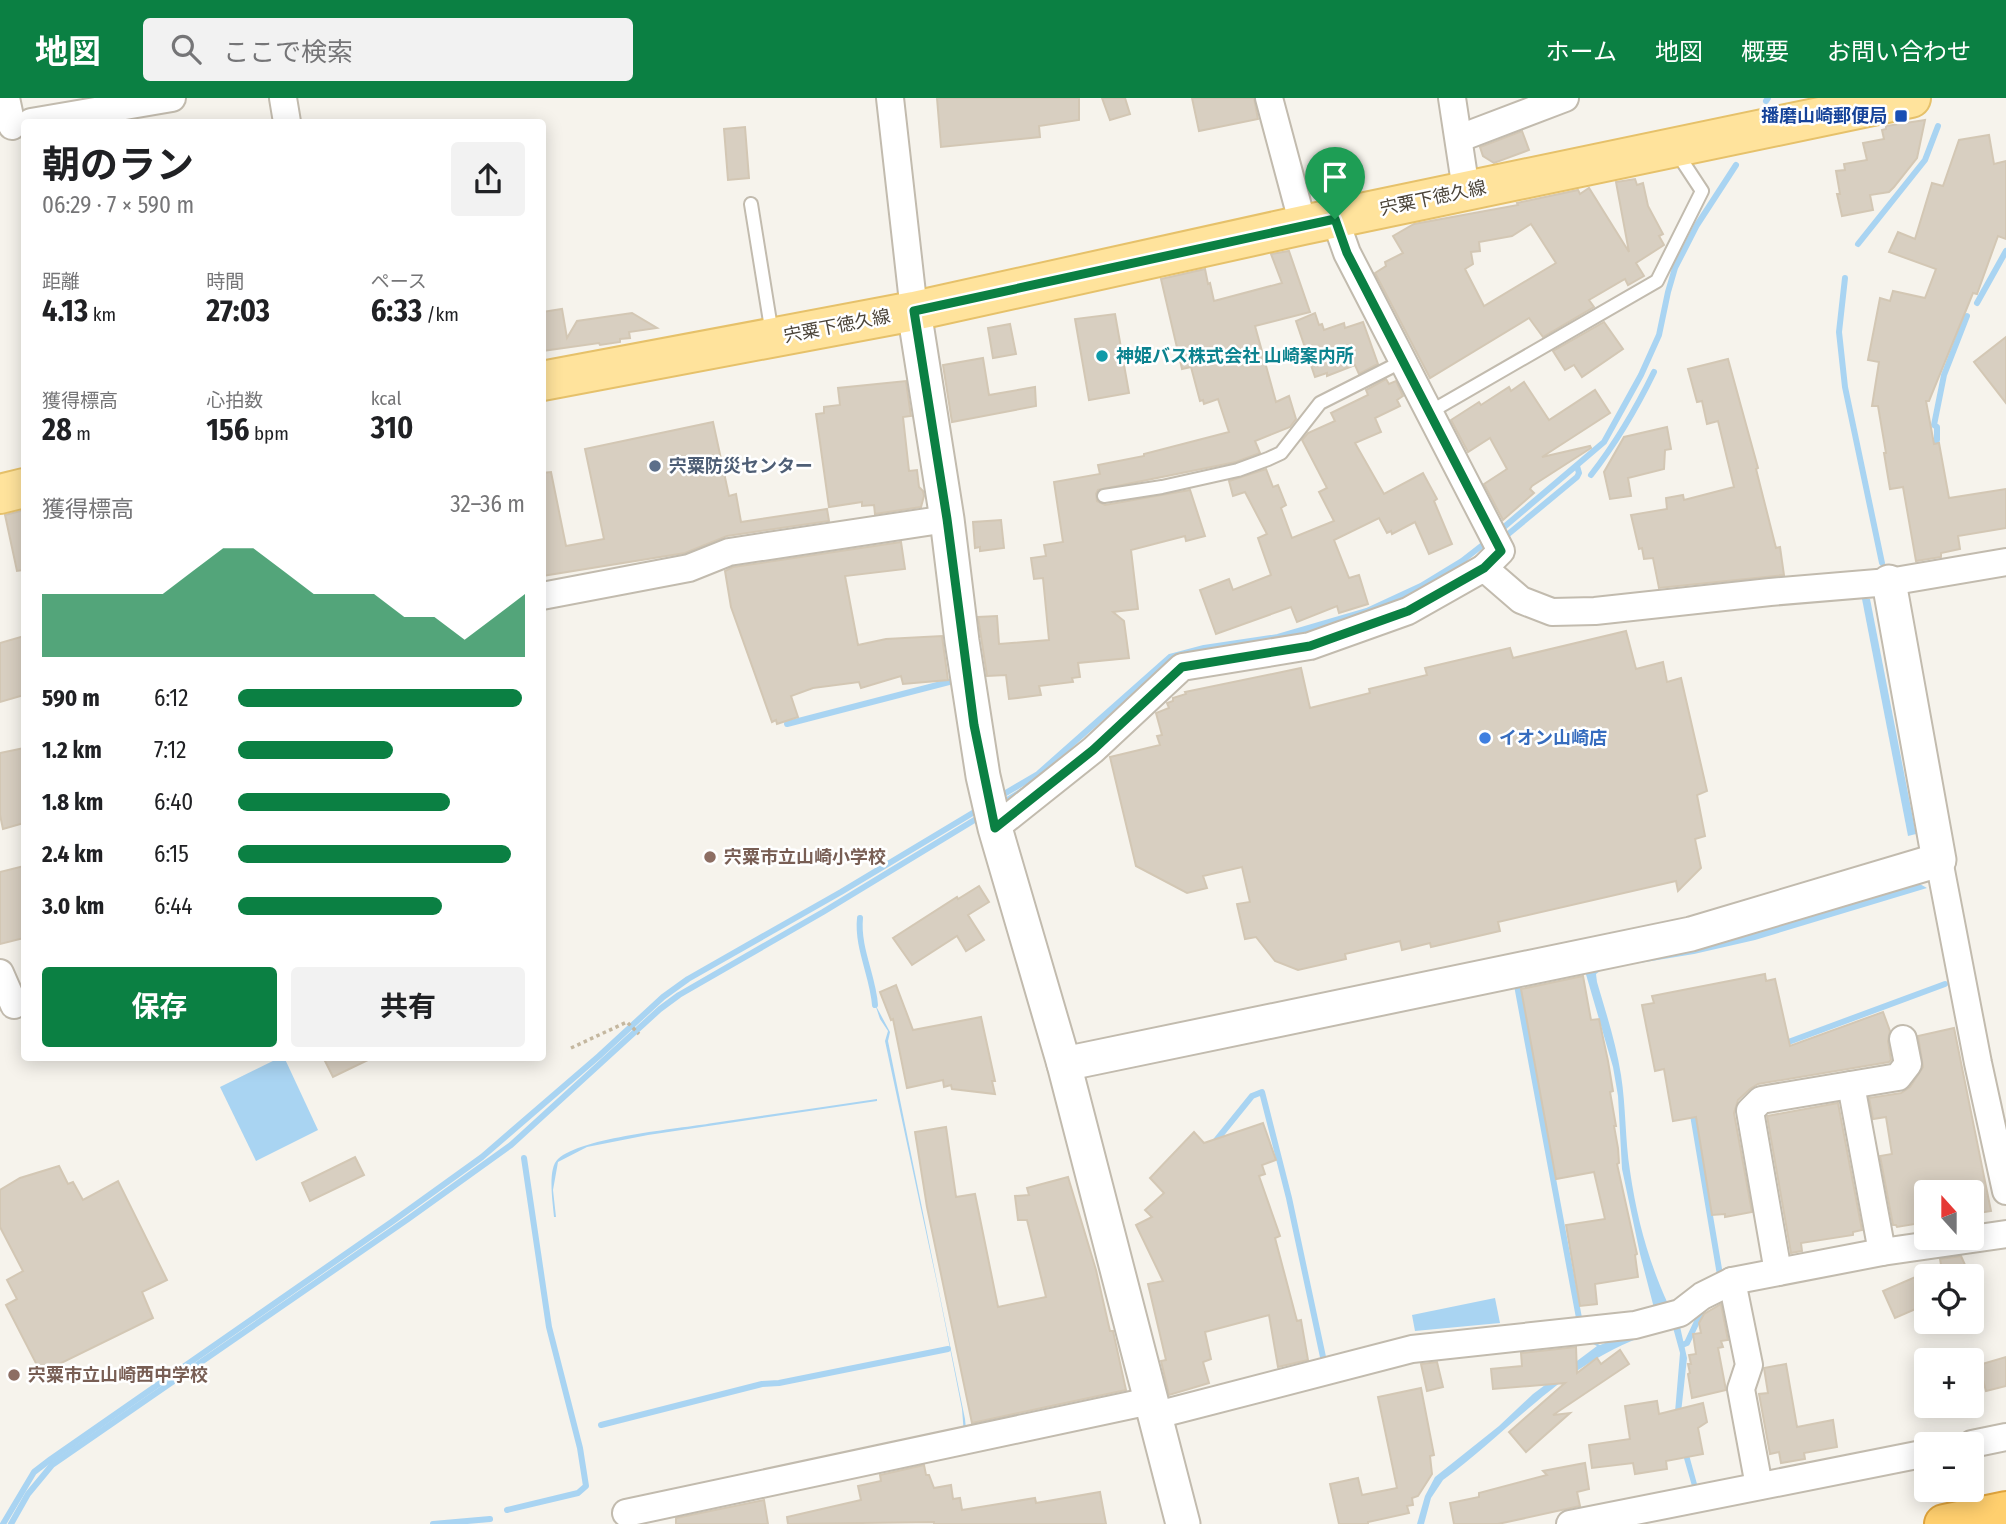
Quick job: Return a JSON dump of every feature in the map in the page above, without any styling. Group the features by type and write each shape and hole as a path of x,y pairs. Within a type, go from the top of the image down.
{"highway":[{"path":"1944,1524 2006,1511"}],"main road":[{"name":"宍粟下徳久線","path":"546,380 914,311 1673,147 1789,111 1911,98"},
{"path":"0,495 21,489"}],"street":[{"path":"6,98 17,125"},
{"path":"51,119 172,98"},
{"path":"283,98 286,119"},
{"path":"890,98 914,311 947,519 974,725 995,828 1064,1064 1183,1524"},
{"path":"995,828 1093,750 1182,667 1310,646 1408,611 1484,568 1501,551 1347,253 1319,222 1269,98"},
{"path":"1452,98 1466,190"},
{"path":"1460,138 1565,98"},
{"path":"546,595 690,568 729,552 947,519"},
{"path":"1484,568 1521,600 1552,612 1595,611 1889,582 2006,562"},
{"path":"1889,582 1939,860 2006,1191"},
{"path":"1064,1064 1691,934 1939,860"},
{"path":"0,973 13,1005"},
{"path":"1778,1272 1751,1111 1760,1100 1898,1077 1908,1064 1903,1039"},
{"path":"1851,1085 1882,1252"},
{"path":"626,1513 688,1512 1412,1349 1634,1325 1680,1313 1702,1296 1732,1281 1882,1252 2006,1234"},
{"path":"1732,1281 1749,1365 1741,1390 1759,1486"},
{"path":"1984,1442 2006,1437"},
{"path":"1570,1524 1914,1456"}],"lane":[{"path":"1430,412 1657,281 1702,191 1673,147"},
{"path":"751,204 773,338"},
{"path":"1104,496 1162,487 1238,470 1268,459 1281,453 1321,403 1404,361"}],"path":[{"path":"571,1048 627,1022 639,1034"}],"water":[{"path":"1862,599 1870,599 1916,834 1908,836"},
{"path":"1918,883 1927,888 1755,940 1694,954 1603,969 1596,974 1621,1075 1628,1159 1636,1206 1649,1255 1668,1304 1654,1308 1622,1169 1618,1096 1613,1067 1585,971 1729,939"},
{"path":"877,997 876,1006 890,1032 888,1041 965,1419 964,1434 962,1409 938,1288 885,1041 888,1031 880,1019 873,998"},
{"path":"273,1061 286,1061 318,1130 256,1161 220,1087"},
{"path":"877,1099 587,1147 558,1162 553,1190 554,1217 552,1187 553,1170 558,1159 570,1151 608,1140 655,1131"},
{"path":"1495,1298 1500,1323 1415,1331 1412,1315"},
{"path":"1679,1322 1687,1358 1680,1422 1697,1484 1692,1486 1674,1424 1680,1353 1672,1324"},
{"path":"1634,1332 1639,1338 1609,1352 1558,1384 1443,1480 1431,1498 1424,1524 1417,1524 1425,1496 1435,1477 1499,1426 1533,1394 1597,1346 1586,1339 1600,1345"}],"building":[{"path":"937,98 1079,98 1079,120 1039,126 1040,137 941,147"},
{"path":"1102,98 1125,98 1130,114 1110,120"},
{"path":"1192,98 1254,98 1258,119 1199,131"},
{"path":"1925,120 1917,158 1894,187 1889,192 1870,195 1873,210 1842,216 1836,171 1845,170 1844,164 1867,160 1863,143 1884,139 1882,130 1886,129 1886,126"},
{"path":"745,127 749,178 728,180 724,129"},
{"path":"1522,131 1529,150 1494,163 1483,156 1480,147"},
{"path":"1989,135 1994,164 2006,161 2006,239 1998,236 1977,294 1973,293 1929,401 1926,401 1934,444 1939,443 1949,498 2006,489 2006,528 1958,536 1960,549 1941,553 1941,557 1916,561 1903,487 1890,489 1878,406 1872,406 1879,362 1868,360 1880,298 1890,301 1893,291 1925,298 1936,269 1889,252 1898,232 1915,239 1932,183 1943,186 1959,140"},
{"path":"1635,179 1637,185 1643,183 1648,206 1663,234 1659,236 1664,245 1636,263 1644,276 1628,285 1625,279 1589,300 1594,307 1543,337 1529,318 1430,378 1375,273 1386,266 1385,262 1403,253 1393,236 1414,224 1518,205 1517,203 1578,190 1580,194 1589,188 1629,252 1616,182","holes":["1531,224 1556,263 1484,306 1465,269 1473,264 1471,252 1480,251 1479,242 1512,236"]},
{"path":"1289,251 1310,312 1255,326 1276,402 1289,396 1296,419 1290,427 1255,441 1260,453 1236,462 1098,490 1097,501 1105,505 1190,490 1205,536 1186,541 1185,536 1131,550 1138,609 1113,612 1124,621 1129,658 1078,663 1080,677 1072,678 1073,682 1039,686 1041,695 1009,699 1006,675 987,676 978,617 997,616 999,644 1049,640 1043,578 1034,579 1031,558 1046,556 1044,545 1063,542 1054,482 1100,474 1098,465 1144,456 1229,432 1218,399 1204,404 1203,400 1200,401 1191,367 1182,369 1161,279 1205,269 1214,301 1282,283 1271,254"},
{"path":"562,309 567,338 577,321 632,313 657,328 629,332 630,338 620,339 620,342 546,350 546,311"},
{"path":"1315,313 1324,330 1344,323 1345,328 1363,322 1378,364 1359,374 1355,365 1327,376 1327,373 1315,377 1296,321"},
{"name":"神姫バス株式会社 山崎案内所","path":"1115,314 1129,393 1089,400 1075,319"},
{"path":"1604,322 1623,349 1582,377 1574,365 1565,370 1553,351"},
{"path":"1010,324 1016,354 993,358 988,328"},
{"path":"2006,337 2006,403 1974,362"},
{"path":"983,358 989,395 1035,387 1036,406 952,422 943,365"},
{"path":"1728,359 1758,468 1756,469 1776,548 1780,547 1784,575 1659,588 1653,558 1644,559 1631,515 1667,509 1666,498 1683,495 1684,500 1734,487 1718,421 1707,424 1702,401 1697,402 1688,369"},
{"path":"1386,379 1389,384 1396,381 1403,396 1397,400 1400,406 1375,418 1381,432 1355,443 1384,494 1423,473 1437,499 1434,501 1452,544 1429,554 1415,522 1392,534 1391,531 1387,533 1379,518 1334,540 1349,578 1359,575 1368,604 1339,613 1337,606 1297,622 1291,607 1216,634 1200,590 1229,579 1233,590 1271,575 1258,538 1267,534 1245,492 1233,496 1229,481 1266,469 1273,487 1278,485 1286,505 1281,508 1292,538 1334,521 1319,492 1327,488 1302,440 1308,433 1335,421 1331,413 1368,395 1366,390"},
{"path":"906,381 911,416 903,417 909,471 917,470 919,487 924,496 921,507 875,514 874,505 862,506 862,502 829,507 816,414 824,413 824,407 840,405 838,388"},
{"path":"1524,382 1549,420 1595,390 1610,413 1542,457 1590,446 1591,448 1532,486 1530,489 1534,493 1503,520 1484,484 1507,469 1490,438 1468,452 1451,420 1479,402 1481,405 1509,387 1511,391"},
{"path":"713,422 729,496 736,494 741,522 827,509 829,521 727,536 685,553 546,575 546,473 551,472 566,546 604,539 585,449"},
{"path":"1667,427 1671,449 1665,450 1664,469 1628,478 1631,496 1610,499 1604,472 1624,437"},
{"path":"21,511 21,570 17,571 5,515"},
{"path":"1001,520 1004,548 980,551 980,547 975,548 973,522"},
{"path":"901,542 905,569 845,576 858,645 886,639 942,636 948,680 903,684 901,676 861,688 859,682 813,688 791,696 798,717 777,724 776,720 772,722 731,607 725,571 733,567"},
{"path":"1626,631 1636,669 1663,662 1667,682 1681,678 1707,791 1697,795 1705,836 1695,839 1701,868 1678,891 1676,881 1498,922 1500,931 1431,947 1430,943 1402,950 1400,941 1345,954 1346,959 1298,970 1275,961 1256,937 1245,939 1237,904 1250,902 1242,867 1203,876 1207,888 1187,893 1136,866 1110,757 1160,745 1157,736 1162,735 1156,713 1169,708 1167,703 1186,694 1185,692 1301,668 1310,708 1370,693 1369,689 1427,675 1425,668 1510,648 1513,658"},
{"path":"21,637 21,696 0,702 0,643"},
{"path":"21,749 21,824 3,829 0,815 0,753"},
{"path":"21,867 21,939 0,944 0,872"},
{"path":"979,886 989,902 968,915 984,940 966,951 957,936 912,965 893,938"},
{"path":"1765,974 1766,981 1775,979 1790,1046 1883,1012 1890,1031 1888,1041 1891,1060 1758,1084 1750,1089 1738,1100 1734,1113 1752,1212 1725,1217 1725,1214 1712,1215 1696,1117 1673,1121 1664,1069 1655,1071 1642,1005 1654,1003 1652,996"},
{"path":"1583,976 1591,1020 1599,1019 1608,1061 1618,1148 1617,1164 1637,1254 1638,1277 1595,1284 1597,1304 1580,1306 1566,1225 1605,1219 1594,1172 1556,1179 1521,989"},
{"path":"896,985 913,1030 981,1017 995,1081 992,1081 995,1094 952,1089 951,1085 944,1087 943,1080 907,1088 893,1019 891,1020 880,992"},
{"path":"1954,1028 1991,1211 1984,1212 1984,1180 1914,1180 1914,1224 1897,1227 1893,1225 1880,1156 1892,1154 1886,1117 1873,1119 1869,1098 1901,1093 1910,1087 1923,1067 1918,1036"},
{"path":"325,1061 366,1061 333,1077"},
{"path":"1838,1103 1862,1230 1853,1232 1853,1235 1801,1243 1802,1251 1791,1253 1767,1116"},
{"path":"1263,1123 1276,1160 1262,1165 1265,1174 1259,1176 1280,1236 1275,1238 1297,1321 1301,1320 1308,1360 1278,1367 1269,1315 1205,1332 1211,1359 1203,1362 1209,1383 1169,1395 1161,1361 1166,1360 1148,1284 1163,1281 1136,1225 1152,1217 1145,1210 1164,1193 1150,1178 1194,1132 1204,1143"},
{"path":"946,1127 956,1197 975,1194 998,1307 1046,1297 1027,1220 1018,1220 1015,1196 1029,1195 1027,1188 1068,1177 1096,1270 1110,1331 1113,1331 1126,1390 972,1423 927,1207 915,1132"},
{"path":"355,1157 364,1175 310,1201 302,1183"},
{"path":"59,1166 68,1184 73,1182 83,1200 118,1181 167,1280 142,1292 153,1318 41,1373 6,1305 17,1299 7,1280 23,1271 0,1227 0,1190 20,1178"},
{"path":"1961,1256 1965,1264 1941,1264 1940,1259"},
{"path":"1914,1278 1914,1310 1895,1318 1883,1291"},
{"path":"1721,1304 1728,1340 1721,1341 1723,1347 1718,1348 1726,1390 1692,1398 1688,1364 1691,1364 1689,1355 1696,1354 1693,1334 1701,1333 1699,1323 1704,1314"},
{"path":"1576,1347 1577,1373 1597,1358 1601,1364 1620,1350 1629,1364 1553,1415 1570,1413 1526,1452 1509,1432 1565,1383 1493,1389 1491,1369 1522,1366 1521,1353"},
{"path":"2006,1357 2006,1386 1986,1391 1984,1364"},
{"path":"1437,1362 1443,1387 1427,1391 1421,1364"},
{"path":"1786,1364 1797,1427 1833,1420 1837,1447 1804,1453 1805,1459 1781,1463 1779,1452 1770,1454 1759,1394 1768,1393 1764,1368"},
{"path":"1421,1388 1434,1455 1430,1456 1432,1474 1418,1496 1412,1498 1413,1505 1407,1506 1409,1513 1368,1524 1339,1524 1330,1484 1358,1478 1362,1495 1397,1488 1378,1397"},
{"path":"1657,1401 1659,1414 1703,1403 1707,1422 1698,1428 1703,1454 1666,1461 1667,1469 1635,1474 1633,1463 1592,1468 1589,1445 1630,1439 1625,1406"},
{"path":"1585,1463 1589,1489 1577,1492 1580,1506 1498,1524 1454,1524 1450,1503 1479,1497 1479,1493 1547,1475 1543,1471"},
{"path":"924,1465 926,1475 929,1475 934,1488 951,1485 953,1499 960,1498 962,1510 1035,1498 1036,1503 1100,1492 1106,1524 788,1524 787,1517 861,1500 858,1486 881,1481 880,1475"},
{"path":"764,1500 768,1524 676,1524 676,1518"}],"waterway":[{"path":"1858,244 1925,160 1938,126"},
{"path":"1497,533 1604,442 1641,375 1659,335 1675,268 1697,225 1736,165"},
{"path":"1977,303 2006,251"},
{"path":"1845,278 1839,332 1845,387 1882,563"},
{"path":"1928,442 1937,440 1937,427 1934,425 1944,375 1967,316"},
{"path":"1591,475 1625,425 1654,372"},
{"path":"1501,540 1577,477 1577,466"},
{"path":"999,797 1038,774 1170,657 1204,648 1278,637 1367,611 1421,586 1462,561 1489,540"},
{"path":"787,724 949,682"},
{"path":"999,805 1022,791"},
{"path":"3,1524 34,1472 482,1157 663,997 688,979 981,808"},
{"path":"11,1524 28,1494 52,1465 511,1145 660,1009 679,995 981,816"},
{"path":"860,918 861,940 875,1005"},
{"path":"1516,980 1579,1318"},
{"path":"1783,1044 1945,984"},
{"path":"1214,1143 1252,1096 1262,1092 1289,1198 1323,1357"},
{"path":"1692,1109 1720,1275"},
{"path":"507,1510 578,1493 586,1486 580,1448 549,1327 524,1158"},
{"path":"1682,1345 1687,1343 1703,1305"},
{"path":"601,1425 762,1384 779,1383 948,1349"},
{"path":"433,1524 490,1519"}],"place":[{"name":"播磨山崎郵便局","path":"1901,116"},
{"name":"神姫バス株式会社 山崎案内所","path":"1102,356"},
{"name":"宍粟防災センター","path":"655,466"},
{"name":"イオン山崎店","path":"1485,738"},
{"name":"宍粟市立山崎小学校","path":"710,857"},
{"name":"宍粟市立山崎西中学校","path":"14,1375"}],"route":[{"path":"1335,219 1347,253 1501,551 1484,568 1408,611 1310,646 1182,667 1093,750 995,828 974,725 947,519 914,311 1335,219"}]}
